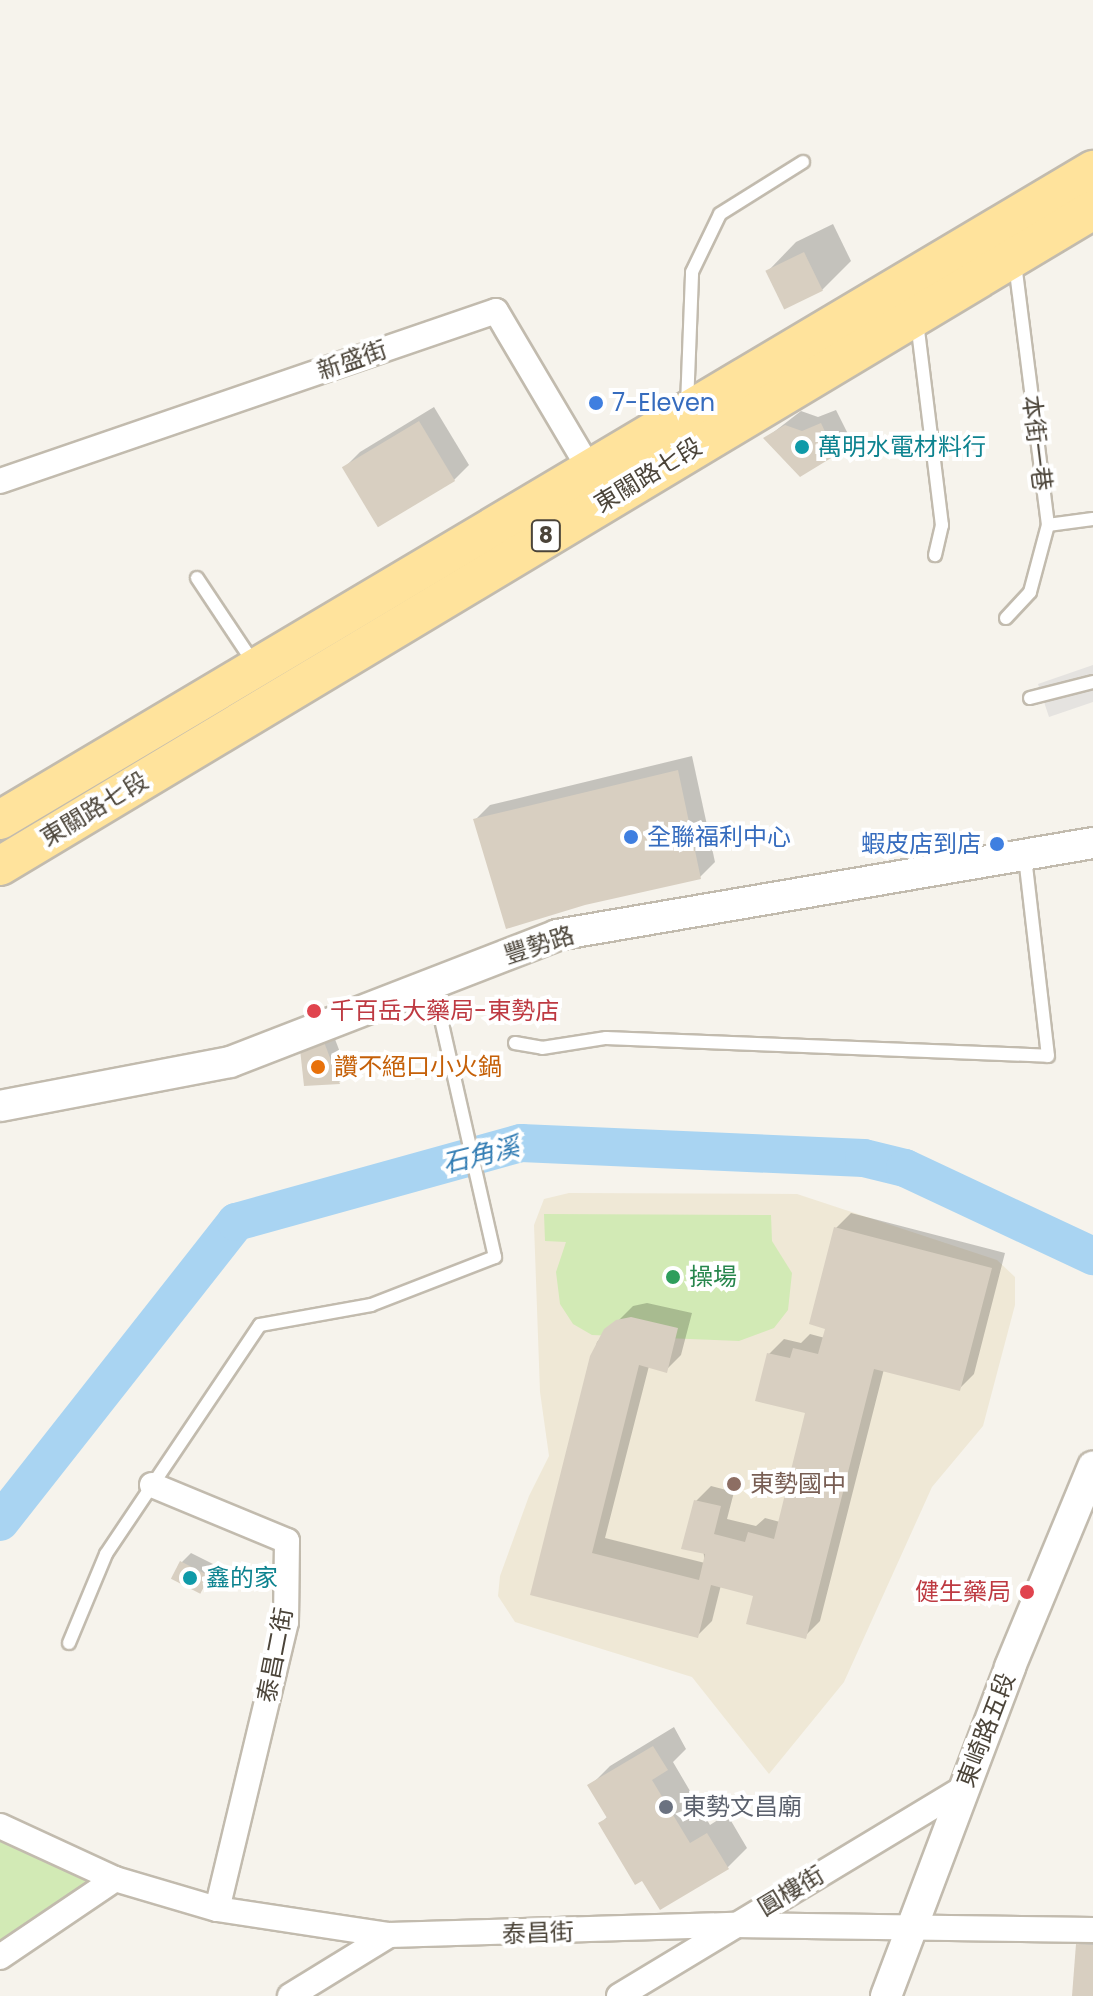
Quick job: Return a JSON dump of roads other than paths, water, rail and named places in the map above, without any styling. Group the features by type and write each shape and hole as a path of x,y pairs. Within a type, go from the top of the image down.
{"main road":[{"name":"東關路七段","path":"0,866 598,485 687,412 1093,170"},
{"name":"東關路七段","path":"0,820 257,668 916,315 1093,210"}],"street":[{"name":"新盛街","path":"0,481 496,311 598,485"},
{"name":"豐勢路","path":"0,1106 230,1062 557,935 1025,857 1088,837"},
{"name":"東崎路五段","path":"886,1996 964,1788 1093,1467"},
{"name":"泰昌二街","path":"152,1485 287,1541 286,1622 217,1909"},
{"name":"圓樓街","path":"619,1996 964,1788"},
{"name":"泰昌街","path":"0,1826 115,1879 217,1909 389,1935 734,1925 1093,1930"},
{"path":"0,1957 115,1879"},
{"path":"290,1996 389,1935"}],"lane":[{"path":"687,412 692,272 720,214 803,162"},
{"name":"本街一巷","path":"1006,618 1030,592 1048,525 1014,257"},
{"path":"916,315 942,525 935,555"},
{"path":"1048,525 1093,519"},
{"path":"197,578 257,668"},
{"path":"1030,698 1093,682"},
{"path":"515,1043 542,1048 606,1038 1048,1056 1025,857"},
{"path":"69,1643 106,1554 260,1325 371,1305 495,1257 457,1100 433,983"}],"waterway":[{"name":"石角溪","path":"0,1522 236,1222 521,1143 864,1158 905,1168 1093,1256"}],"place":[{"name":"7-Eleven","path":"596,403"},
{"name":"萬明水電材料行","path":"802,447"},
{"name":"全聯福利中心","path":"631,837"},
{"name":"蝦皮店到店","path":"997,844"},
{"name":"千百岳大藥局-東勢店","path":"314,1011"},
{"name":"讚不絕口小火鍋","path":"318,1067"},
{"name":"操場","path":"673,1277"},
{"name":"東勢國中","path":"734,1484"},
{"name":"鑫的家","path":"190,1578"},
{"name":"健生藥局","path":"1027,1592"},
{"name":"東勢文昌廟","path":"666,1807"}]}
